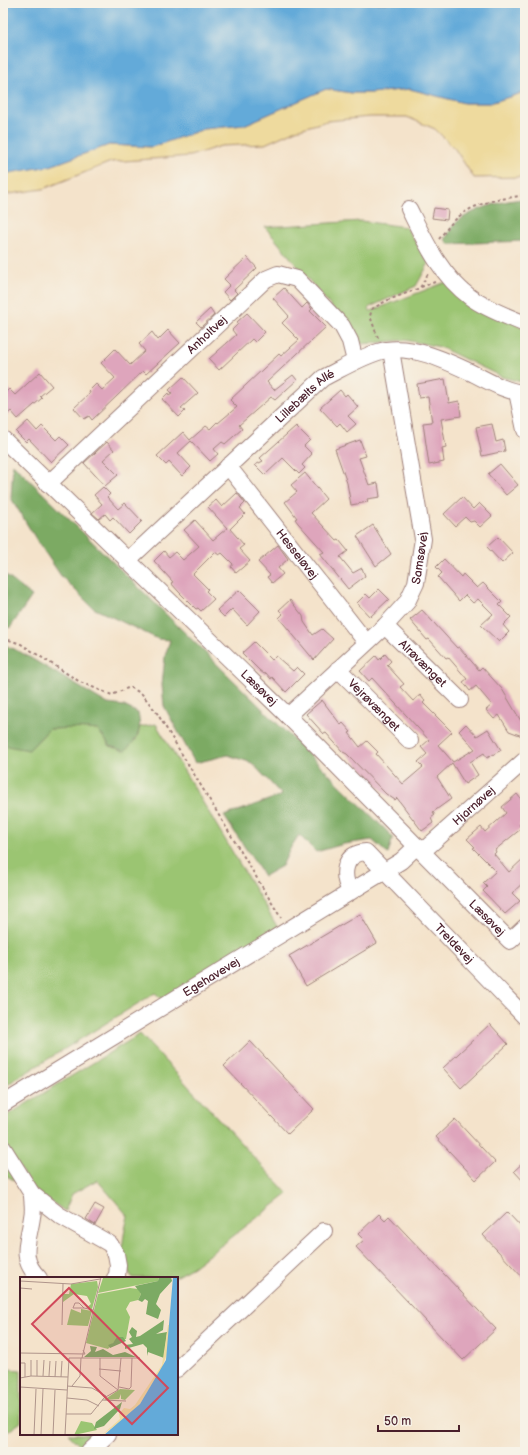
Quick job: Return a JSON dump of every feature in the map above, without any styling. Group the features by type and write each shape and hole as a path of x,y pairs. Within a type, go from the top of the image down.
{"street":[{"path":"409,209 434,257 451,280 469,297 525,324"},
{"name":"Anholtvej","path":"48,484 266,279 278,274 297,279 342,326 350,341 355,361"},
{"name":"Lillebælts Allé","path":"127,561 323,378 355,361 385,351 418,352 443,358 494,384 521,393"},
{"name":"Samsøvej","path":"288,716 385,626 407,602 416,583 423,539 385,351"},
{"path":"521,393 525,430"},
{"name":"Læsøvej","path":"3,439 288,716 420,848 510,941 525,927"},
{"name":"Hesseløvej","path":"228,466 366,642"},
{"name":"Alrøvænget","path":"385,626 460,700"},
{"name":"Vejrøvænget","path":"338,669 410,741"},
{"name":"Hjarnøvej","path":"420,848 525,760"},
{"name":"Egehavevej","path":"3,1104 258,950 288,929 420,848"},
{"name":"Treldevej","path":"350,891 346,885 347,863 351,856 358,852 366,852 525,1017"},
{"path":"3,1148 32,1194 59,1215 110,1244 116,1254 118,1265 116,1277"},
{"path":"32,1194 33,1215 25,1247 30,1270 38,1277"},
{"path":"178,1368 324,1231"},
{"path":"88,1452 107,1435"}],"path":[{"path":"420,288 434,257 439,239 455,220 465,212 487,202 525,195"},
{"path":"385,351 370,316 372,309 388,300 435,282 451,280"},
{"path":"3,638 21,644 80,682 112,695 130,687 142,694 157,713 213,808 288,929"}],"green space":[{"path":"525,199 525,241 448,244 445,239 458,221 473,212 499,203"},
{"path":"361,221 406,227 429,263 416,286 368,309 371,311 446,282 525,329 525,383 502,377 440,347 405,340 362,344 265,227"},
{"path":"13,464 393,837 388,854 372,840 344,844 316,852 299,835 291,847 282,866 264,876 224,816 282,795 252,763 228,755 195,763 164,706 162,685 165,656 170,640 158,639 93,608 61,576 11,498"},
{"path":"3,573 32,596 10,628 3,626"},
{"path":"3,644 24,654 108,704 124,706 138,713 139,730 136,738 125,751 110,746 98,730 62,728 49,729 29,750 7,746 3,742"},
{"path":"156,724 278,928 164,1001 155,993 3,1087 3,742 29,750 49,729 82,728 98,730 110,746 136,740 140,727"},
{"path":"140,1034 288,1194 193,1267 175,1277 132,1277 128,1271 123,1256 124,1232 128,1216 97,1180 72,1194 65,1211 35,1191 3,1140 3,1118"},
{"path":"3,1154 23,1185 3,1174"},
{"path":"3,1366 7,1369 20,1370 20,1423 3,1435"},
{"path":"69,1435 97,1435 83,1449"}],"sand":[{"path":"326,89 352,93 371,93 410,89 464,103 490,103 525,92 525,177 474,178 455,149 435,129 407,117 370,117 327,121 296,130 265,144 221,146 190,156 111,162 43,189 3,195 3,173 50,166 109,145 152,147 204,129 244,125"}],"water":[{"path":"3,3 525,3 525,92 490,103 464,103 410,89 371,93 352,93 326,89 244,125 204,129 152,147 109,145 50,166 3,174"}],"building":[{"path":"434,208 448,210 447,220 432,218"},
{"path":"247,257 257,268 234,290 237,293 230,300 223,292 230,285 224,279"},
{"path":"284,288 302,308 307,303 312,309 310,311 326,327 267,382 274,390 293,375 297,380 275,400 271,397 239,425 242,429 225,444 222,442 214,449 218,454 210,461 191,441 178,453 191,467 182,476 169,462 166,465 157,456 183,432 190,440 206,426 210,429 217,422 218,423 237,407 230,400 279,354 281,356 299,340 282,323 289,316 273,298"},
{"path":"210,309 214,315 201,327 196,322"},
{"path":"247,313 265,332 255,342 252,339 219,370 209,359 236,335 232,330 238,324 237,322"},
{"path":"168,330 180,343 146,374 143,371 92,420 89,416 84,419 74,408 90,393 89,391 96,384 102,390 115,378 101,363 115,349 130,365 145,351 139,344 152,332 158,340"},
{"path":"40,372 52,386 40,396 42,398 18,419 11,411 3,418 3,395 9,389 15,395"},
{"path":"183,377 198,393 181,408 185,411 179,417 162,399 168,393 169,395 172,393 169,390"},
{"path":"445,379 449,403 459,401 461,416 441,419 446,447 442,448 444,462 429,465 423,423 432,422 428,397 419,398 417,384"},
{"path":"340,390 345,396 347,394 358,407 348,416 356,424 347,432 340,423 337,426 320,408"},
{"path":"28,421 37,431 42,426 56,440 60,436 69,445 51,462 29,439 26,442 16,432"},
{"path":"492,424 496,442 503,440 505,451 482,456 476,427"},
{"path":"296,426 310,440 304,446 312,454 302,465 305,468 299,474 283,458 265,475 255,465 263,461 260,458"},
{"path":"360,440 366,456 359,458 369,485 378,483 380,497 367,499 368,502 351,505 347,483 335,449"},
{"path":"107,442 114,450 103,460 118,475 105,486 84,463"},
{"path":"500,464 518,485 506,495 488,474"},
{"path":"305,473 326,499 311,513 337,541 339,540 348,551 340,557 353,573 362,568 365,576 348,589 320,554 324,552 298,523 295,519 297,518 285,502 297,492 291,485"},
{"path":"103,487 110,494 107,497 118,509 125,503 142,521 129,534 113,517 110,520 105,514 99,519 92,513 102,504 94,495"},
{"path":"237,493 245,503 240,508 245,514 230,529 244,545 239,549 250,561 236,573 231,567 233,564 222,553 219,555 215,552 193,574 208,589 206,591 214,599 201,611 198,608 196,609 179,592 171,583 173,582 154,561 164,551 169,557 175,552 183,560 199,546 184,530 195,520 213,540 227,528 208,507 216,500 222,507"},
{"path":"462,497 473,509 479,503 492,516 480,527 474,521 470,522 465,517 455,526 444,514"},
{"path":"373,525 391,554 376,566 357,536"},
{"path":"498,537 513,553 502,563 487,547"},
{"path":"278,545 288,559 278,568 283,574 272,583 267,577 270,575 258,562"},
{"path":"444,559 461,577 463,574 477,588 483,583 502,602 499,605 511,617 503,625 509,632 499,642 481,625 493,614 478,599 473,603 465,595 459,601 438,577 442,573 436,567"},
{"path":"379,589 389,599 370,617 357,603 366,594 370,598"},
{"path":"239,590 260,611 247,625 232,609 224,617 217,610"},
{"path":"290,600 303,616 304,622 313,635 322,629 333,639 314,660 279,618 283,614 279,610"},
{"path":"422,610 457,648 459,647 479,670 482,667 502,689 521,721 525,718 525,737 509,731 499,715 494,719 486,710 492,705 476,686 470,691 463,682 467,679 448,657 446,658 429,639 427,640 410,620"},
{"path":"254,642 272,660 276,656 293,671 297,667 304,674 286,692 272,677 271,679 266,673 264,674 259,670 242,653"},
{"path":"385,654 391,661 387,665 404,684 400,687 413,701 420,695 425,701 423,703 452,732 438,745 453,762 475,749 459,731 466,724 477,736 488,729 501,750 487,758 484,753 470,762 478,775 465,784 452,763 437,777 451,799 433,812 435,815 431,818 433,823 422,831 397,798 395,800 386,794 347,754 343,752 326,733 324,734 306,714 322,700 341,725 343,723 351,732 349,733 360,747 367,741 378,752 376,754 403,784 423,767 418,762 427,754 421,747 429,740 372,678 369,681 360,671 376,656 379,660"},
{"path":"517,794 525,804 521,809 525,813 525,820 519,825 522,828 495,850 496,852 494,854 509,872 525,857 525,881 512,893 520,901 505,914 483,891 487,887 483,883 496,871 473,848 475,847 467,839 481,827 485,832 506,813 502,807"},
{"path":"360,914 377,943 306,986 289,956"},
{"path":"490,1024 508,1044 461,1088 443,1068"},
{"path":"250,1041 314,1109 288,1134 224,1066"},
{"path":"455,1119 495,1162 476,1180 436,1137"},
{"path":"525,1161 525,1183 514,1171"},
{"path":"95,1204 104,1209 95,1225 86,1219"},
{"path":"507,1212 525,1231 525,1280 483,1235"},
{"path":"379,1214 385,1220 389,1216 496,1329 463,1360 356,1247 364,1240 358,1234"}]}
